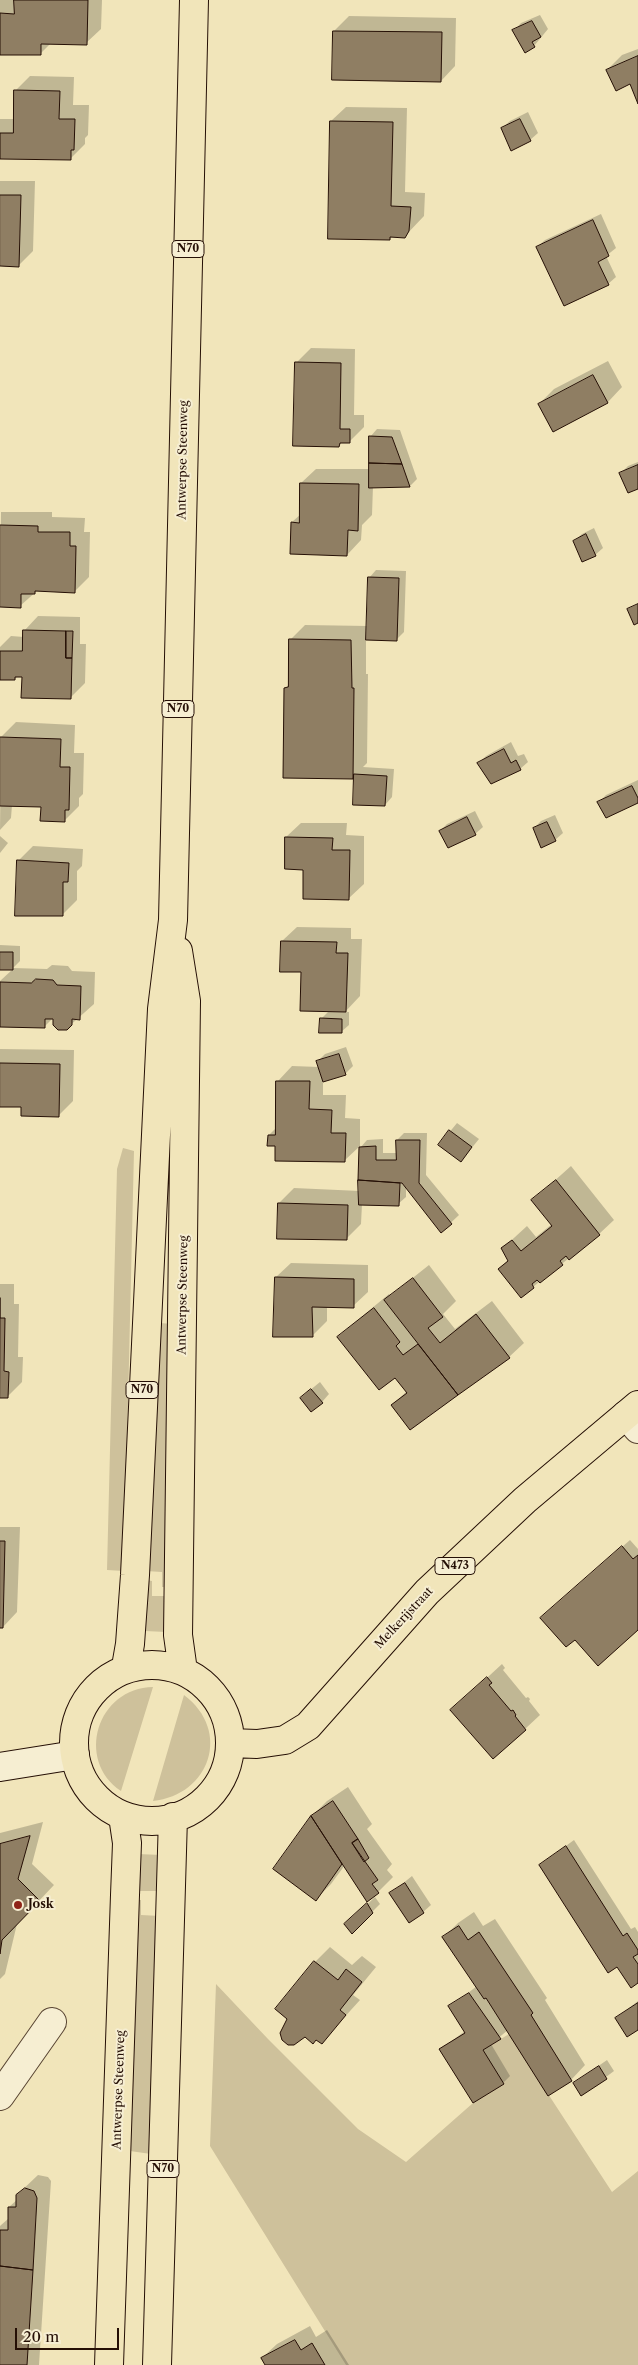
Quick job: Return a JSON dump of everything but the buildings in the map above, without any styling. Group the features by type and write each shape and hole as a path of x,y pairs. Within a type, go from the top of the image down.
{"main road":[{"name":"Antwerpse Steenweg","path":"126,1667 135,1575 162,1009 173,920 194,0"},
{"name":"Antwerpse Steenweg","path":"173,920 186,1001 178,1635 183,1671"},
{"name":"Melkerijstraat","path":"230,1743 257,1744 286,1740 308,1726 427,1592 525,1500 634,1416"},
{"path":"148,1665 183,1671 211,1692 221,1706 228,1727 230,1743 225,1770 216,1787 202,1802 183,1814 173,1817 142,1820 123,1816 111,1810 89,1789 75,1755 74,1734 81,1711 89,1696 102,1683 126,1667 148,1665"},
{"name":"Antwerpse Steenweg","path":"110,2365 125,1895 126,1843 123,1816"},
{"name":"N70","path":"157,2365 173,1817"}],"street":[{"path":"0,1767 75,1755"},
{"path":"0,2096 52,2022"}],"shaded area":[{"path":"123,1148 134,1151 124,1571 107,1570 117,1169"},
{"path":"159,1323 174,1324 167,1587 162,1587 162,1572 146,1571"},
{"path":"146,1580 152,1581 152,1596 167,1596 166,1632 145,1631"},
{"path":"153,1687 121,1791 107,1778 99,1762 96,1745 99,1728 106,1712 118,1699 134,1690"},
{"path":"184,1695 199,1710 207,1726 210,1743 208,1759 201,1774 189,1787 173,1796 153,1801"},
{"path":"137,1854 162,1855 161,1907 156,1907 156,1891 136,1891"},
{"path":"136,1900 141,1900 141,1915 160,1916 151,2154 130,2151"},
{"path":"216,1984 358,2129 406,2162 473,2103 503,2084 483,2050 509,2034 612,2192 638,2171 638,2365 346,2365 210,2146"}],"place":[{"name":"Josk","path":"18,1905"}]}
